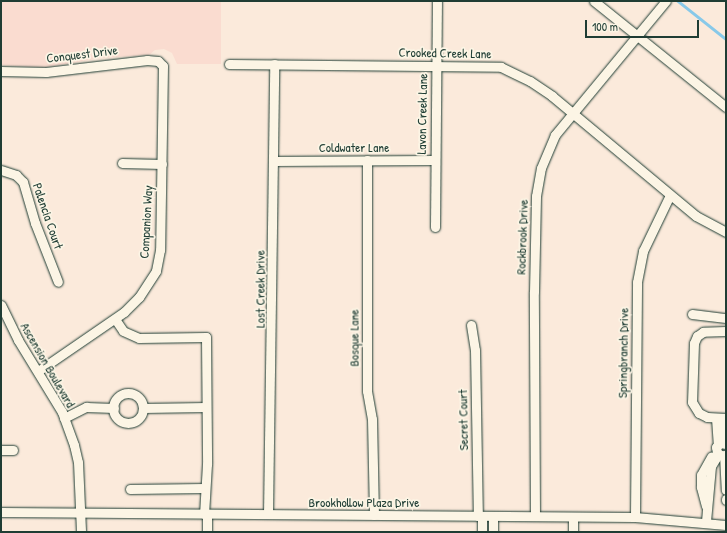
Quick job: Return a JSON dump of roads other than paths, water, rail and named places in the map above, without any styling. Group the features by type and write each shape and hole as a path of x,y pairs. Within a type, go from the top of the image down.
{"street":[{"name":"Lavon Creek Lane","path":"435,227 434,160 437,1"},
{"path":"594,1 726,107"},
{"name":"Rockbrook Drive","path":"535,516 536,196 548,149 573,114 666,1"},
{"name":"Conquest Drive","path":"1,71 46,72 147,60 158,61 163,66"},
{"name":"Crooked Creek Lane","path":"229,64 482,65 510,70 530,81 573,114 696,216 726,232"},
{"name":"Lost Creek Drive","path":"268,514 274,64"},
{"name":"Companion Way","path":"38,371 115,319 139,297 156,271 160,250 163,66"},
{"name":"Coldwater Lane","path":"273,160 434,160"},
{"name":"Bosque Lane","path":"367,160 367,391 373,433 374,515"},
{"path":"122,163 162,164"},
{"name":"Palencia Court","path":"1,170 16,175 23,182 35,223 58,282"},
{"name":"Springbranch Drive","path":"635,517 637,282 643,251 670,195"},
{"name":"Ascension Boulevard","path":"1,305 10,327 38,371 64,418 78,462 81,532"},
{"path":"692,314 726,318"},
{"path":"115,319 123,331 139,338 206,338 207,464 204,488 207,532"},
{"name":"Secret Court","path":"471,325 475,350 480,516 482,532"},
{"path":"726,331 703,332 697,336 694,343 692,402 699,413 722,418 722,450 726,490"},
{"path":"128,394 140,400 143,408 137,420 128,423 118,418 114,408 118,398 128,394"},
{"path":"64,418 86,408 114,408"},
{"path":"143,408 206,408"},
{"path":"1,450 13,450"},
{"path":"706,521 706,506 701,487 701,475 704,465 722,450"},
{"path":"130,488 204,488"},
{"name":"Brookhollow Plaza Drive","path":"1,512 635,517 706,521 726,524"},
{"path":"493,516 493,532"},
{"path":"573,517 573,532"}],"waterway":[{"path":"678,1 726,39"}]}
